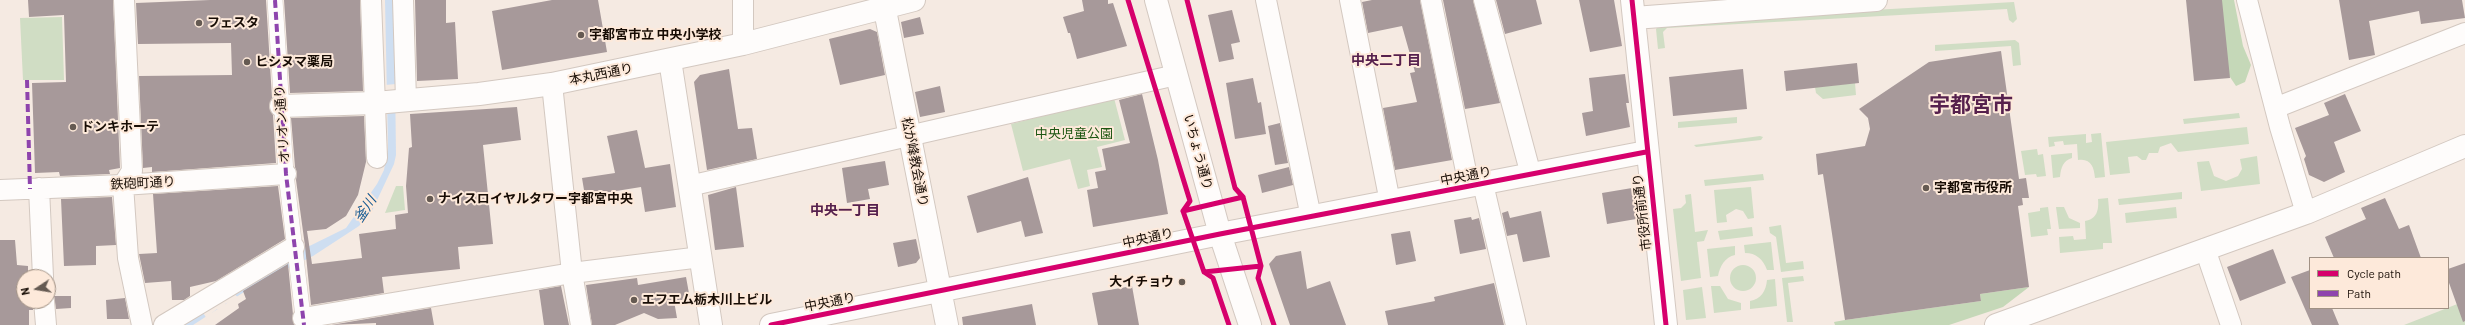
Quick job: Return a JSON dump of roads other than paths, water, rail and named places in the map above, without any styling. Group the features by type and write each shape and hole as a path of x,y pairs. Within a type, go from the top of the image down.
{"street":[{"path":"124,0 132,172 123,185 128,258 142,325"},
{"name":"オリオン通り","path":"275,0 286,174 303,321"},
{"path":"370,0 377,158"},
{"path":"403,0 406,100"},
{"path":"743,0 743,44"},
{"name":"本丸西通り","path":"281,106 375,103 478,94 552,84 743,44 883,4 914,0"},
{"name":"いちょう通り","path":"1156,0 1220,234 1250,325"},
{"path":"1266,0 1311,217"},
{"path":"1431,0 1476,185 1516,325"},
{"path":"1484,0 1531,175"},
{"path":"1633,9 1876,0"},
{"path":"2247,0 2275,108 2306,213"},
{"path":"1353,1 1390,202"},
{"name":"松が峰教会通り","path":"883,4 947,325"},
{"name":"市役所前通り","path":"1633,9 1646,152 1666,325"},
{"path":"2275,108 2465,33"},
{"path":"670,60 711,325"},
{"path":"689,186 1176,74"},
{"path":"552,84 572,273 581,325"},
{"path":"1996,325 2306,213 2465,146"},
{"name":"中央通り","path":"772,325 1220,234 1646,152"},
{"name":"鉄砲町通り","path":"0,190 123,185 286,174"},
{"path":"39,188 43,269"},
{"path":"164,325 294,247"},
{"path":"2206,249 2231,325"},
{"path":"303,321 572,273 701,258"},
{"path":"45,309 46,325"}],"water":[{"name":"釜川","path":"385,0 394,0 396,155 394,164 372,211 359,226 313,256 258,283 193,325 177,325 273,264 346,228 377,184 384,170 388,148"}],"place":[{"name":"フェスタ","path":"199,23"},
{"name":"宇都宮市立 中央小学校","path":"581,35"},
{"name":"ヒシヌマ薬局","path":"247,62"},
{"name":"ドンキホーテ","path":"73,127"},
{"name":"宇都宮市役所","path":"1926,188"},
{"name":"ナイスロイヤルタワー宇都宮中央","path":"430,199"},
{"name":"大イチョウ","path":"1182,282"},
{"name":"エフエム栃木川上ビル","path":"634,300"}],"district":[{"name":"中央二丁目","path":"1386,60"},
{"name":"宇都宮市","path":"1971,105"},
{"name":"中央一丁目","path":"845,210"}],"park label":[{"name":"中央児童公園","path":"1074,134"}]}
